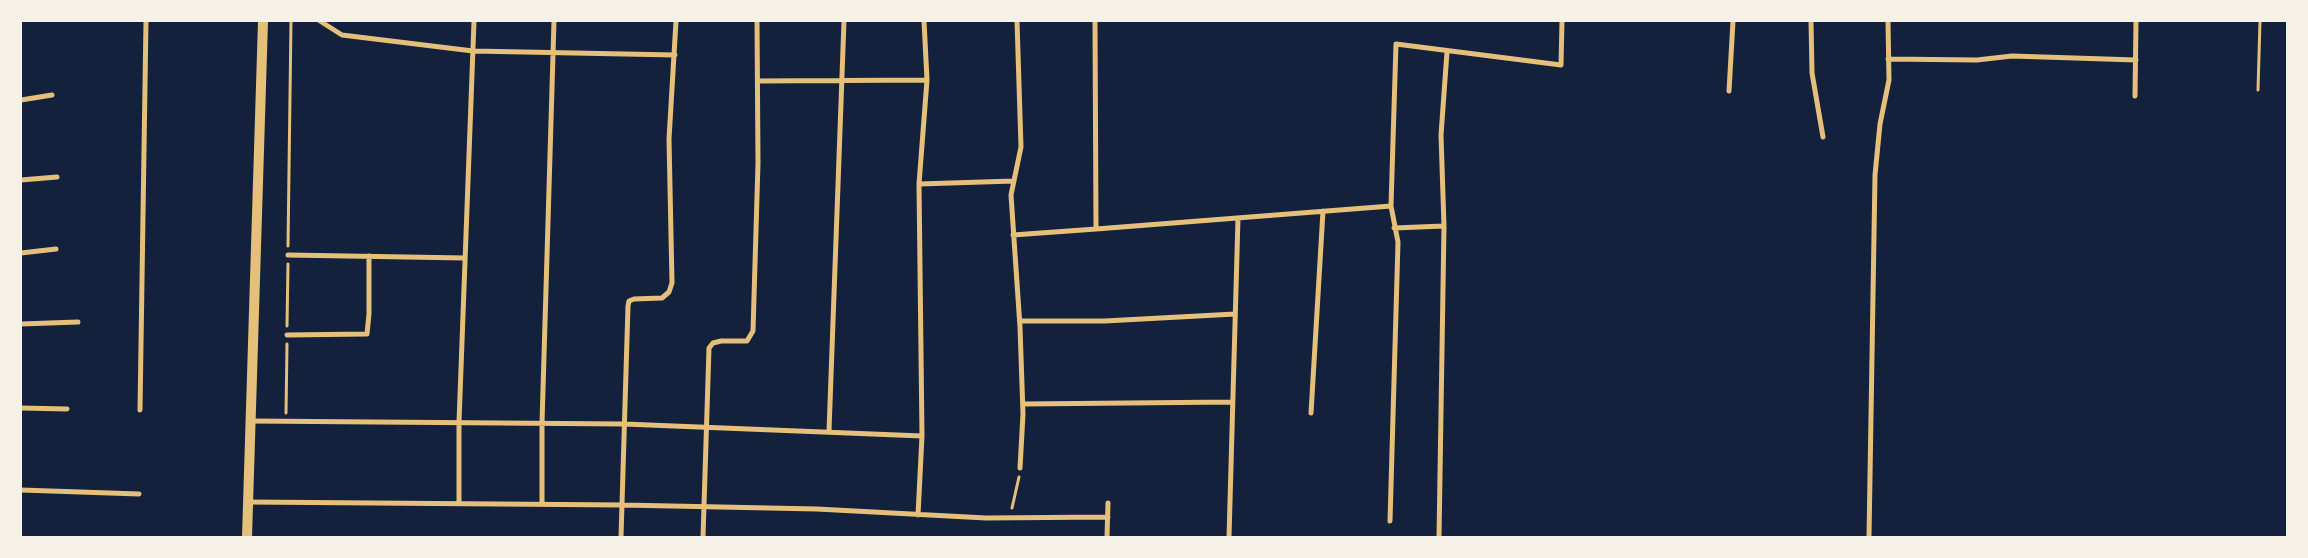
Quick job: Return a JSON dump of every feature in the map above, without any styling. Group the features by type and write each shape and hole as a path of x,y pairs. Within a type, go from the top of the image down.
{"main road":[{"path":"248,537 263,21"}],"street":[{"path":"140,410 146,21"},
{"path":"320,21 342,35 473,50 675,55"},
{"path":"459,504 459,422 474,21"},
{"path":"542,504 542,423 554,21"},
{"path":"621,537 629,301 641,298 662,298 669,292 672,283 669,139 676,21"},
{"path":"704,537 705,427 709,348 713,344 722,341 747,341 753,331 758,81 757,21"},
{"path":"828,431 844,21"},
{"path":"918,515 922,436 920,184 926,80 924,21"},
{"path":"1017,21 1021,147 1011,195 1020,322 1022,404 1020,468"},
{"path":"1096,21 1096,229"},
{"path":"1390,521 1398,242 1391,206 1396,44 1561,65 1562,21"},
{"path":"1729,91 1733,21"},
{"path":"1811,21 1812,73 1823,138"},
{"path":"1869,537 1875,175 1880,124 1888,80 1888,21"},
{"path":"2135,96 2136,21"},
{"path":"1439,537 1444,226 1441,135 1447,52"},
{"path":"1888,59 1977,60 2012,56 2136,60"},
{"path":"758,81 926,80"},
{"path":"21,100 52,95"},
{"path":"21,180 56,177"},
{"path":"920,184 1014,181"},
{"path":"1014,235 1391,206"},
{"path":"1310,413 1323,211"},
{"path":"1229,537 1238,218"},
{"path":"1394,228 1444,226"},
{"path":"21,254 56,249"},
{"path":"288,255 465,258"},
{"path":"287,335 367,334 369,256"},
{"path":"1020,322 1105,321 1235,314"},
{"path":"21,324 78,322"},
{"path":"1022,404 1232,402"},
{"path":"21,408 67,409"},
{"path":"251,421 624,424 922,436"},
{"path":"21,490 139,494"},
{"path":"248,502 623,504 1010,518 1108,517"},
{"path":"1107,537 1108,503"}],"path":[{"path":"286,421 292,21"},
{"path":"2258,90 2260,21"},
{"path":"1010,518 1020,468"}]}
